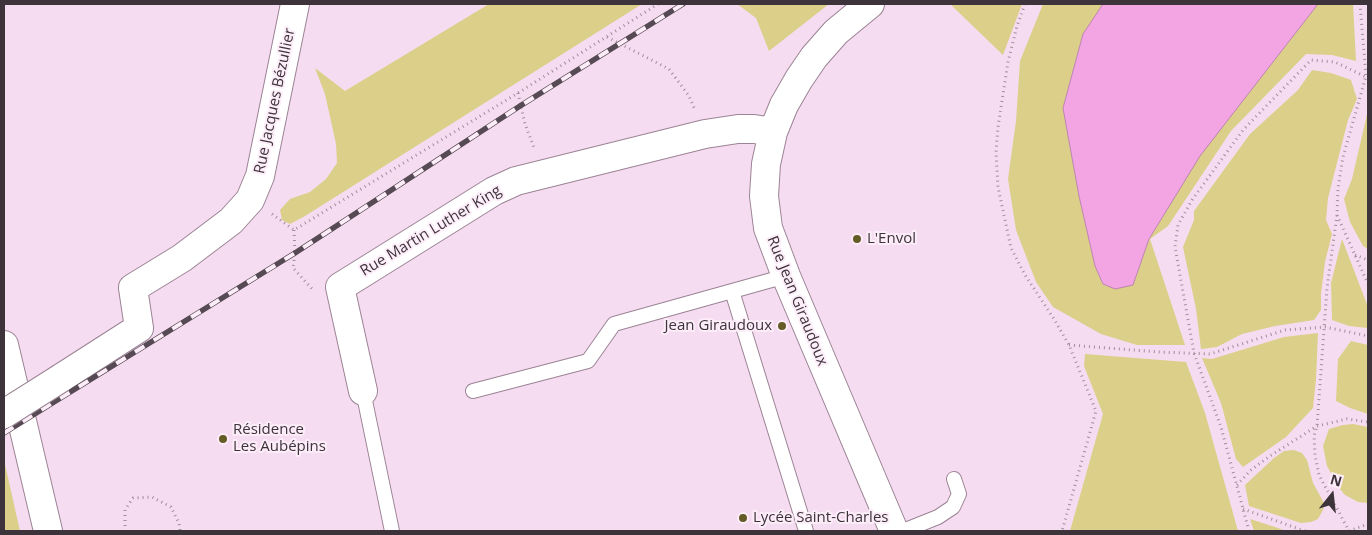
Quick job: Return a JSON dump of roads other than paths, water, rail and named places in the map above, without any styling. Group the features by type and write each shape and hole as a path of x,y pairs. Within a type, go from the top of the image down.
{"street":[{"name":"Rue Jacques Bézullier","path":"4,414 139,328 133,288 182,258 231,221 250,200 260,176 295,4"},
{"name":"Rue Jean Giraudoux","path":"870,4 836,32 814,57 784,105 773,132 766,164 764,196 768,228 786,276 894,531"},
{"name":"Rue Martin Luther King","path":"363,391 340,287 494,191 516,181 705,134 738,129 773,132"},
{"path":"4,345 48,531"}],"lane":[{"path":"473,391 588,361 614,324 786,276"},
{"path":"732,291 806,531"},
{"path":"363,391 392,531"},
{"path":"904,531 938,517 953,506 959,494 954,478"}],"railway":[{"path":"4,433 295,253 520,106 683,4"}],"place":[{"name":"L'Envol","path":"857,239"},
{"name":"Jean Giraudoux","path":"782,326"},
{"name":"Résidence Les Aubépins","path":"223,439"},
{"name":"Lycée Saint-Charles","path":"743,518"}]}
